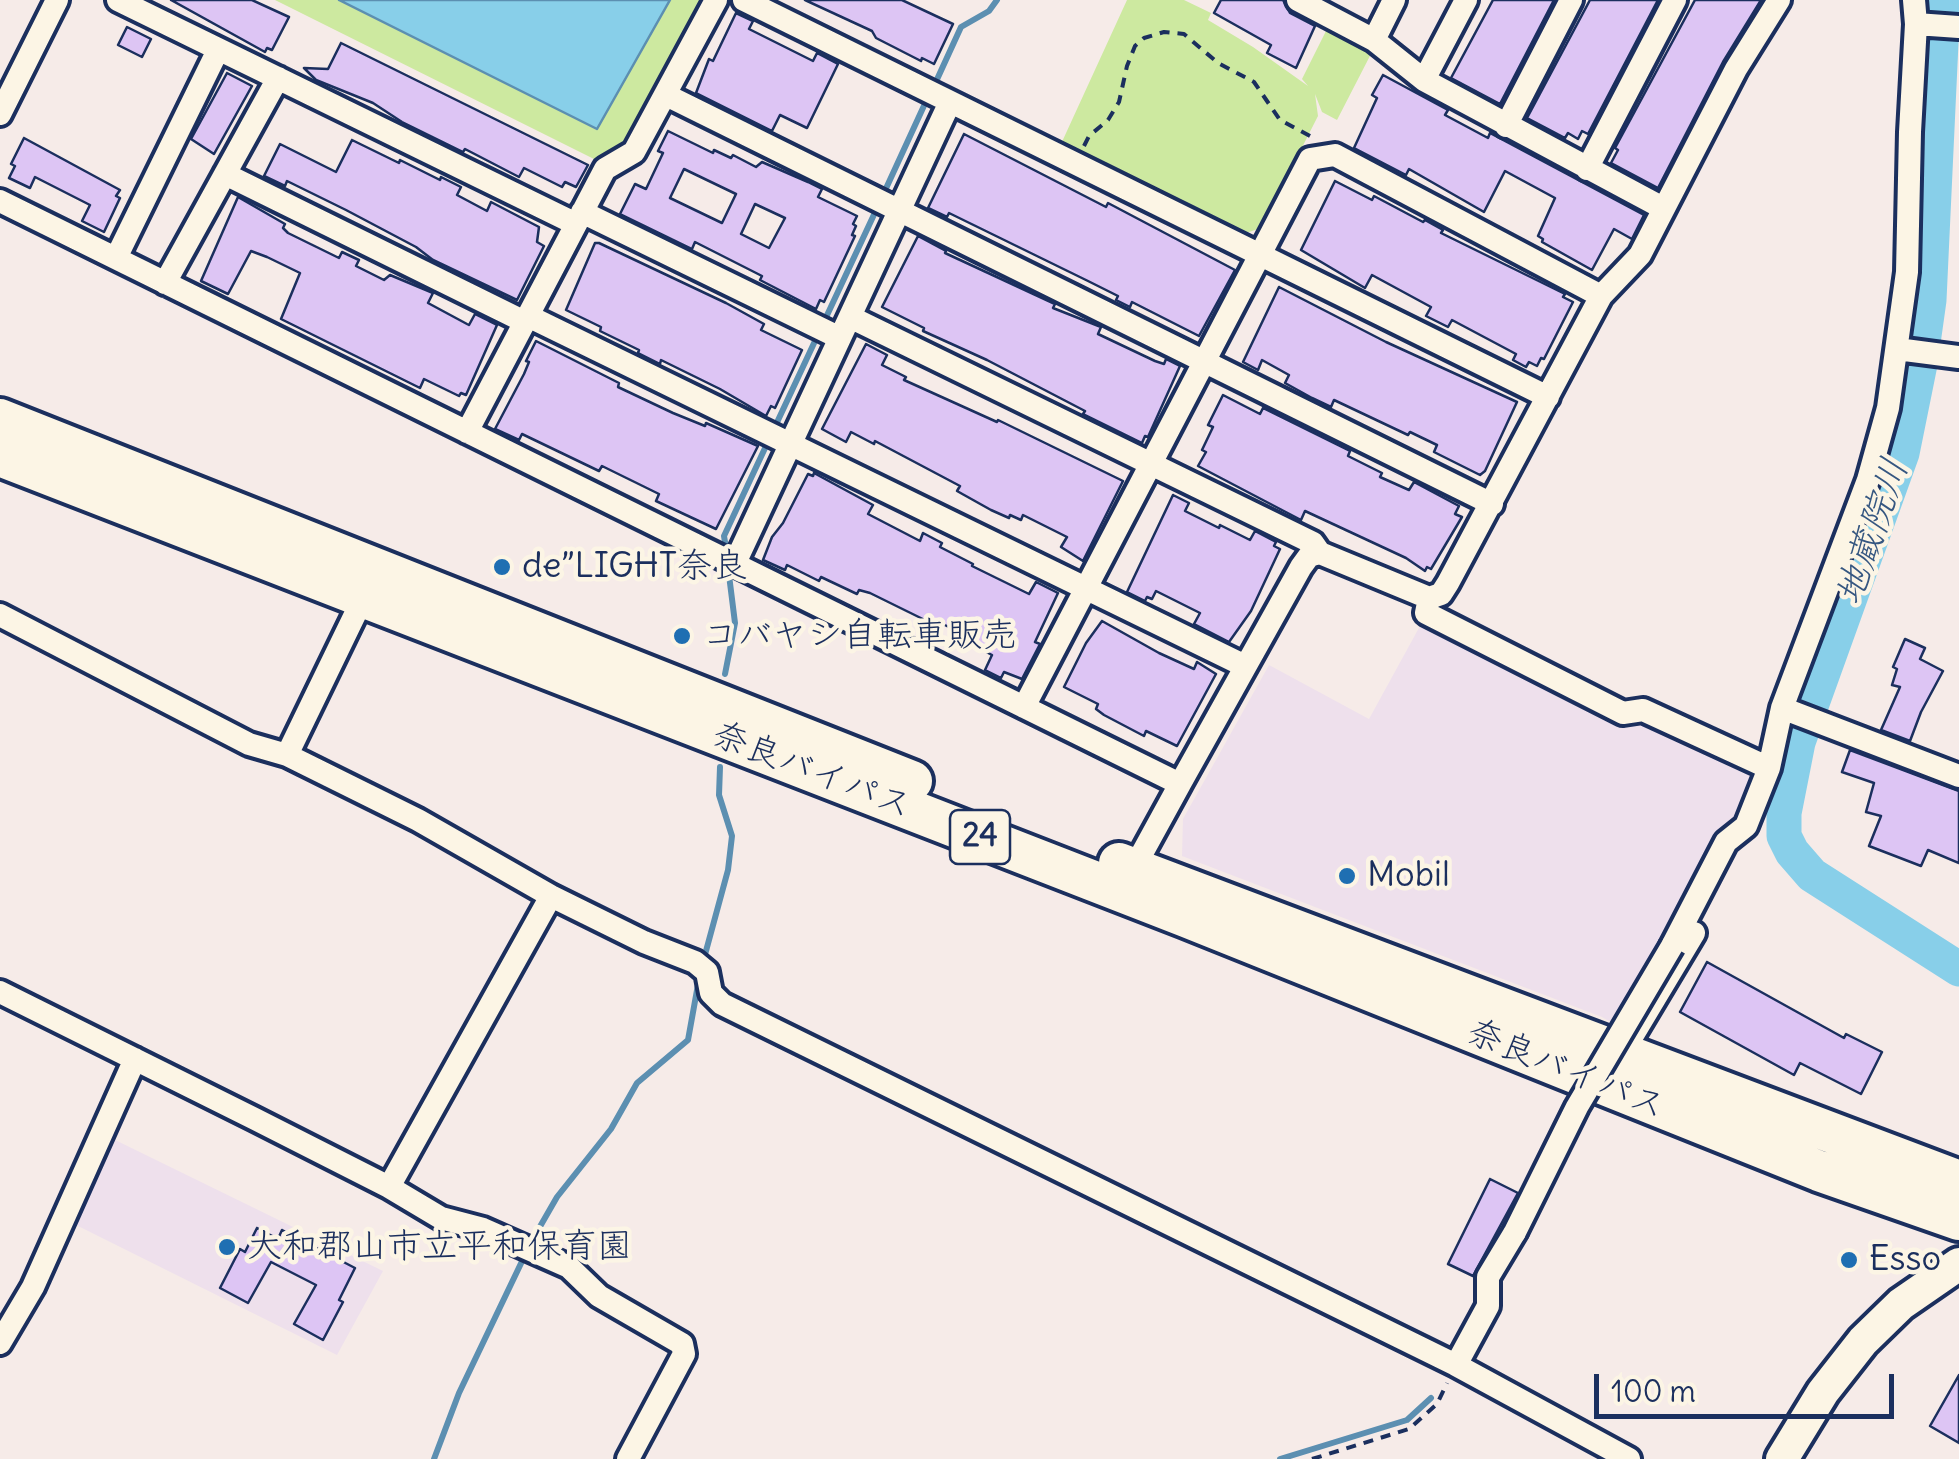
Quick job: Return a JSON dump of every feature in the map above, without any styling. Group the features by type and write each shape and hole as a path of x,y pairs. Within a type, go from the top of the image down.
{"highway":[{"name":"奈良バイパス","path":"0,420 1134,868 1621,1056 1959,1181"},
{"name":"奈良バイパス","path":"0,456 1186,917 1820,1172 1959,1220"}],"main road":[{"path":"1782,1459 1823,1392 1863,1341 1902,1304 1959,1264"}],"street":[{"path":"0,114 57,0"},
{"path":"118,0 579,218 845,328 1150,464 1312,543 1320,553 1428,598 1440,594 1448,583 1601,296 1640,254 1736,69 1778,0"},
{"path":"468,432 606,170 634,152 716,0"},
{"path":"744,0 1548,398"},
{"path":"1298,0 1374,40 1424,80 1661,208"},
{"path":"1374,40 1394,0"},
{"path":"1424,80 1466,0"},
{"path":"1506,126 1571,0"},
{"path":"1587,169 1675,0"},
{"path":"1621,1056 1686,952 1746,826 1868,480 1888,408 1900,350 1907,272 1910,132 1921,24 1914,0"},
{"path":"1921,24 1959,27"},
{"path":"116,258 218,50"},
{"path":"165,282 278,78"},
{"path":"666,95 1492,504"},
{"path":"734,564 950,102"},
{"path":"1024,707 1310,159 1334,156 1601,296"},
{"path":"225,174 1245,666"},
{"path":"0,201 1180,784"},
{"path":"1900,350 1951,356"},
{"path":"1134,868 1301,567 1310,556 1320,553"},
{"path":"288,755 364,596"},
{"path":"1428,598 1426,613 1623,713 1643,710 1769,768"},
{"path":"0,615 249,744 288,755 418,820 551,896 701,967 711,994 722,1004 1456,1365 1628,1459"},
{"path":"1786,709 1959,776"},
{"path":"1456,1365 1488,1306 1488,1277 1515,1232 1576,1107 1672,946 1726,842 1746,826"},
{"path":"389,1188 551,896"},
{"path":"0,992 441,1218 526,1246 569,1266 599,1296 682,1344 684,1354 628,1459"},
{"path":"0,1343 33,1287 135,1059"}],"path":[{"path":"1074,164 1089,136 1108,120 1119,102 1126,66 1135,46 1155,34 1173,32 1195,41 1218,63 1254,82 1280,120 1311,136 1322,157"},
{"path":"1312,1459 1409,1430 1436,1404 1456,1365"}],"shaded area":[{"path":"1420,626 1465,649 1473,643 1640,712 1754,767 1737,808 1748,813 1627,1032 1602,1017 1182,856 1183,819 1269,665 1369,719"},
{"name":"大和郡山市立平和保育園","path":"109,1137 383,1271 337,1355 72,1223"}],"green space":[{"path":"275,0 339,0 597,129 670,0 701,0 622,146 598,161"},
{"path":"1127,0 1184,0 1211,13 1208,20 1308,86 1302,79 1328,27 1373,50 1337,120 1322,112 1315,94 1318,116 1261,228 1246,233 1061,144"}],"water":[{"path":"339,0 670,0 597,129"}],"building":[{"path":"171,0 252,0 289,17 272,50 267,48 265,52"},
{"path":"805,0 902,0 953,24 934,64 922,58 921,61 876,38 872,31"},
{"path":"1221,0 1283,0 1290,13 1315,26 1296,68 1267,53 1271,45 1214,13"},
{"path":"1493,0 1554,0 1500,104 1451,78"},
{"path":"1590,0 1658,0 1588,134 1582,131 1578,139 1568,133 1565,138 1527,118"},
{"path":"1695,0 1761,0 1723,62 1658,188 1611,163 1618,150 1615,148"},
{"path":"736,13 753,21 749,29 813,61 817,53 838,64 807,128 780,115 772,131 696,93 709,59 713,61"},
{"path":"127,27 151,39 142,57 118,45"},
{"path":"341,43 588,165 576,187 565,182 562,187 524,168 519,177 402,122 373,103 316,80 304,68 328,69"},
{"path":"227,73 252,86 214,154 191,139"},
{"path":"1383,75 1448,110 1445,115 1488,138 1490,133 1644,215 1632,239 1614,229 1592,270 1538,236 1555,198 1505,171 1484,212 1409,169 1406,175 1354,148"},
{"path":"668,131 713,153 714,150 731,158 733,155 756,167 762,162 808,182 822,189 818,197 857,216 853,224 855,236 824,302 820,300 816,309 695,242 692,249 620,214 635,184 646,189 663,153 658,151","holes":["684,169 736,194 722,223 670,198","755,204 785,218 769,248 741,234"]},
{"path":"964,134 1235,270 1199,336 1132,302 1130,307 1116,300 1118,296 949,213 947,217 928,208"},
{"path":"24,138 120,190 104,232 82,221 90,205 35,177 30,188 9,178 15,166 11,164"},
{"path":"352,140 461,187 457,195 487,211 491,202 539,227 537,242 544,246 517,300 433,260 416,247 287,181 285,186 264,176 280,144 336,172"},
{"path":"1335,181 1425,220 1443,230 1441,233 1565,294 1563,297 1573,302 1544,359 1537,366 1529,362 1526,367 1513,360 1516,354 1452,320 1448,327 1426,316 1431,307 1372,275 1365,288 1301,250"},
{"path":"238,197 285,224 283,228 288,233 339,258 342,252 359,260 356,266 384,280 390,275 433,293 428,303 469,325 475,314 497,325 466,395 459,396 424,379 420,388 281,319 300,273 267,257 251,251 228,294 201,281"},
{"path":"918,236 945,253 1055,304 1053,308 1101,327 1098,334 1155,361 1164,364 1166,359 1180,366 1148,437 1142,443 882,307"},
{"path":"595,243 726,303 764,324 761,330 802,350 775,408 771,406 766,416 720,389 638,353 639,350 600,331 601,327 566,310"},
{"path":"1279,287 1517,402 1485,471 1480,475 1434,452 1437,445 1410,432 1408,435 1334,400 1331,407 1312,398 1285,383 1289,375 1262,360 1258,370 1243,362"},
{"path":"536,341 619,383 618,387 758,446 716,529 656,501 659,494 602,466 599,471 522,434 519,440 495,429 524,374"},
{"path":"866,344 887,355 882,365 906,377 904,380 998,420 1123,481 1083,561 1061,547 1067,537 1023,515 1021,520 991,510 957,491 960,486 875,441 874,444 851,432 846,442 822,429"},
{"path":"1223,395 1260,414 1263,408 1350,451 1348,456 1382,473 1380,477 1409,490 1414,482 1459,506 1455,514 1462,517 1431,569 1427,567 1425,571 1406,558 1305,511 1301,520 1198,466 1213,427 1208,425"},
{"path":"814,473 873,505 868,514 920,541 923,533 972,566 1029,594 1036,582 1058,593 1035,642 1040,644 1022,679 1004,672 1001,678 985,670 992,655 941,623 939,627 870,593 859,590 857,594 821,577 819,581 787,565 785,570 763,560 808,474"},
{"path":"1173,495 1189,503 1185,511 1250,540 1255,531 1276,542 1274,546 1280,549 1251,611 1229,642 1194,624 1200,613 1156,591 1152,599 1147,597 1145,601 1127,592"},
{"path":"1102,621 1159,653 1194,669 1197,662 1216,674 1177,746 1146,731 1144,736 1104,715 1096,709 1098,704 1064,687"},
{"path":"1905,639 1925,648 1920,659 1943,671 1910,741 1881,730 1900,687 1892,685 1897,669 1893,667"},
{"path":"1850,750 1959,791 1959,863 1928,850 1921,866 1869,846 1881,816 1866,812 1874,783 1842,772"},
{"path":"1707,962 1844,1038 1846,1034 1882,1052 1861,1094 1800,1063 1794,1075 1680,1012"},
{"path":"1490,1179 1518,1193 1473,1276 1448,1264"},
{"path":"257,1228 278,1239 282,1230 355,1268 323,1340 294,1324 316,1285 271,1262 248,1303 220,1288 240,1249 245,1252"},
{"path":"1959,1375 1959,1443 1930,1426"}],"waterway":[{"path":"934,86 961,27 989,11 997,0"},
{"name":"地蔵院川","path":"1943,0 1929,300 1920,364 1902,453 1798,742 1784,813 1784,836 1812,875 1959,969"},
{"path":"883,195 928,97"},
{"path":"727,554 724,536 878,206"},
{"path":"725,674 735,623 728,567"},
{"path":"703,962 728,870 732,836 719,795 720,767"},
{"path":"530,1244 557,1197 611,1129 637,1083 688,1040 699,979"},
{"path":"434,1459 459,1393 525,1255"},
{"path":"1280,1459 1407,1420 1431,1398"}],"place":[{"name":"de”LIGHT奈良","path":"502,567"},
{"name":"コバヤシ自転車販売","path":"682,636"},
{"name":"Mobil","path":"1347,876"},
{"name":"大和郡山市立平和保育園","path":"227,1247"},
{"name":"Esso","path":"1849,1260"}]}
